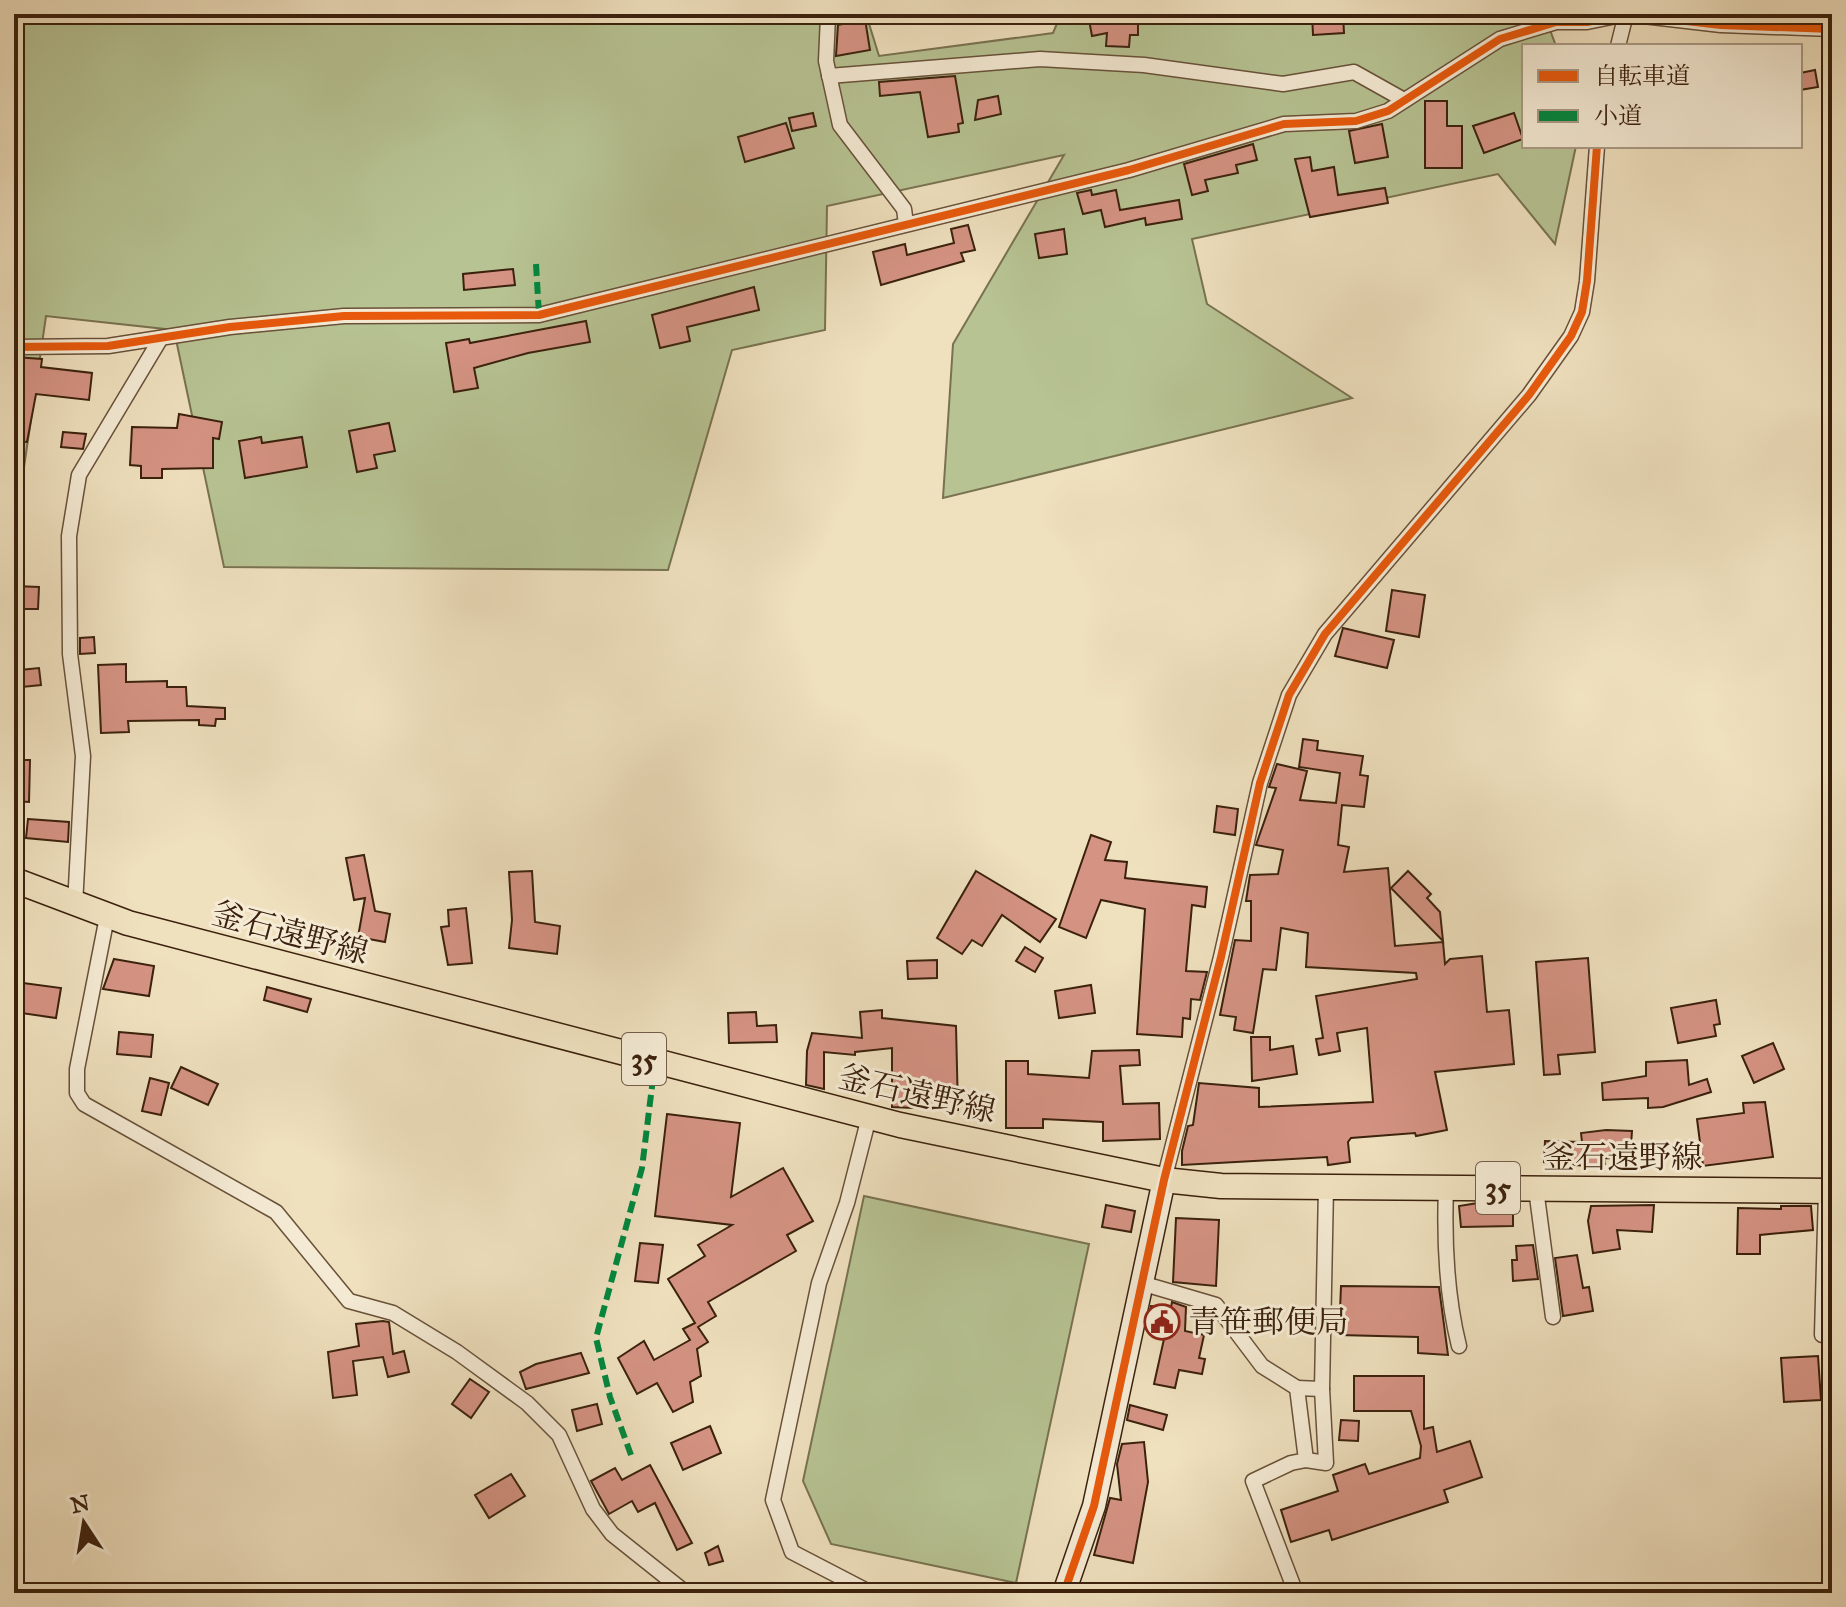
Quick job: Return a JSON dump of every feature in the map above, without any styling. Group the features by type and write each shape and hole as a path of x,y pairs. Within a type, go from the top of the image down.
{"main road":[{"name":"釜石遠野線","path":"14,880 107,917 869,1117 1164,1180 1221,1186 1829,1191"}],"street":[{"path":"836,14 828,16 829,76 840,125 904,209 906,224"},
{"path":"14,347 108,346 344,316 539,315 1129,170 1284,124 1356,121 1388,111 1500,39 1556,22 1587,22 1626,14 1721,25 1832,29"},
{"path":"1618,44 1626,14"},
{"path":"829,76 1040,59 1144,65 1283,84 1354,72 1404,100"},
{"path":"1064,1593 1094,1506 1164,1180 1221,957 1260,783 1289,695 1325,634 1529,395 1571,336 1582,312 1587,281 1597,148"},
{"path":"75,905 83,756 70,654 69,536 74,493 79,475 161,338"},
{"path":"107,917 77,1069 77,1093 84,1104 276,1212 349,1301 393,1313 457,1352 527,1403 559,1435 593,1509 612,1534 676,1581 686,1593"},
{"path":"869,1117 847,1203 819,1283 773,1500 792,1552 871,1593"},
{"path":"1296,1593 1253,1481 1291,1463 1306,1460 1326,1463 1322,1389 1326,1187"},
{"path":"1446,1188 1444,1239 1453,1321 1459,1346"},
{"path":"1536,1189 1553,1317"},
{"path":"1822,1335 1829,1191"},
{"path":"1141,1283 1216,1305 1262,1366 1297,1388 1322,1389"},
{"path":"1297,1388 1306,1460"}],"green space":[{"path":"14,14 866,14 879,56 1053,33 1061,14 1544,14 1555,44 1522,44 1522,148 1576,148 1555,244 1498,174 1192,239 1207,304 1352,398 943,498 953,344 1064,155 827,206 825,330 732,350 668,570 224,567 174,330 46,316 14,536"},
{"path":"864,1196 1089,1244 1016,1583 831,1544 803,1481"}],"building":[{"path":"1114,14 1138,14 1138,35 1130,35 1129,47 1106,46 1107,33 1092,36 1089,20"},
{"path":"1312,14 1343,14 1344,33 1313,35"},
{"path":"865,19 870,50 836,56 838,25"},
{"path":"1815,70 1818,87 1802,90 1802,73"},
{"path":"955,76 963,123 958,124 959,132 928,137 920,92 880,96 879,82"},
{"path":"998,96 1001,114 975,120 978,100"},
{"path":"1425,101 1447,101 1447,126 1462,126 1462,168 1425,168"},
{"path":"813,113 816,126 792,131 789,118"},
{"path":"1514,113 1522,139 1484,153 1473,126"},
{"path":"786,123 794,148 745,162 738,137"},
{"path":"1382,124 1388,157 1355,163 1349,131"},
{"path":"1253,144 1257,160 1236,165 1238,173 1205,180 1208,191 1192,195 1184,164"},
{"path":"1310,157 1312,171 1334,167 1338,195 1385,188 1388,203 1310,217 1295,159"},
{"path":"1091,190 1092,195 1116,190 1120,210 1179,200 1182,219 1146,225 1145,218 1105,227 1101,210 1083,214 1077,193"},
{"path":"968,225 975,250 961,253 964,261 881,285 873,252 905,244 907,255 954,243 951,229"},
{"path":"1064,229 1067,254 1039,258 1035,234"},
{"path":"513,269 515,285 464,290 463,274"},
{"path":"754,287 759,310 687,327 690,341 660,348 652,315"},
{"path":"586,321 590,342 528,353 474,368 478,388 454,392 446,343 469,339 470,343"},
{"path":"14,357 42,359 41,367 92,373 89,400 36,394 27,442 14,441"},
{"path":"179,414 222,422 219,439 213,438 213,468 162,469 162,478 141,478 141,466 130,465 132,427 177,428"},
{"path":"389,423 395,451 374,455 377,468 357,472 349,431"},
{"path":"63,432 86,434 83,449 61,447"},
{"path":"261,437 262,443 302,437 307,467 245,478 239,441"},
{"path":"14,586 39,587 38,609 14,609"},
{"path":"1392,590 1425,595 1419,637 1386,631"},
{"path":"1343,628 1394,640 1387,668 1335,656"},
{"path":"94,637 95,653 80,654 80,638"},
{"path":"126,664 126,682 167,681 167,687 186,687 187,706 225,708 225,719 216,719 215,726 199,725 199,720 128,721 129,732 101,733 98,665"},
{"path":"39,668 41,685 22,687 20,670"},
{"path":"1303,739 1318,741 1317,750 1363,756 1360,775 1368,776 1364,807 1342,805 1338,845 1349,847 1344,872 1388,868 1395,946 1443,942 1445,964 1450,959 1482,956 1487,1012 1509,1010 1514,1064 1435,1072 1447,1130 1416,1136 1415,1133 1351,1138 1348,1142 1350,1162 1328,1165 1327,1157 1182,1165 1182,1151 1188,1126 1193,1125 1199,1083 1259,1088 1259,1107 1373,1102 1367,1028 1337,1033 1340,1051 1319,1055 1316,1039 1323,1038 1316,996 1417,979 1416,973 1306,967 1308,933 1281,928 1276,970 1263,969 1253,1033 1234,1030 1236,1017 1220,1015 1235,940 1251,941 1251,901 1246,901 1250,875 1278,874 1283,850 1256,845 1276,788 1269,787 1277,764 1307,771 1300,800 1336,803 1340,773 1299,767"},
{"path":"14,760 30,760 29,802 14,801"},
{"path":"1217,806 1238,809 1235,835 1214,832"},
{"path":"28,819 69,822 68,842 26,838"},
{"path":"1091,835 1111,842 1105,860 1127,862 1125,878 1207,887 1205,907 1192,905 1186,971 1207,972 1200,1000 1191,999 1190,1019 1183,1018 1182,1037 1137,1034 1145,909 1101,900 1086,938 1059,927"},
{"path":"364,855 375,911 390,914 385,942 358,937 365,898 354,900 346,858"},
{"path":"532,871 535,922 560,926 557,954 509,948 512,920 509,872"},
{"path":"976,871 1056,919 1040,942 1002,915 982,946 972,940 962,954 937,938"},
{"path":"1408,871 1431,894 1427,898 1440,912 1443,941 1391,888"},
{"path":"466,908 472,963 448,965 441,927 449,926 448,910"},
{"path":"1025,947 1043,958 1035,972 1016,961"},
{"path":"1588,958 1595,1052 1558,1055 1560,1074 1544,1075 1536,962"},
{"path":"114,959 154,966 149,996 103,989"},
{"path":"937,960 937,978 908,979 907,961"},
{"path":"23,983 61,988 56,1018 14,1012 14,987 22,988"},
{"path":"1091,985 1095,1013 1059,1018 1055,991"},
{"path":"267,987 311,999 307,1012 264,1000"},
{"path":"1716,1000 1720,1024 1714,1025 1716,1036 1678,1043 1671,1008"},
{"path":"882,1010 882,1018 956,1026 958,1110 892,1107 892,1048 855,1052 855,1055 824,1052 824,1089 806,1085 807,1051 812,1033 862,1038 860,1012"},
{"path":"756,1012 757,1026 776,1025 777,1042 729,1043 728,1013"},
{"path":"119,1032 153,1035 151,1057 117,1054"},
{"path":"1251,1037 1270,1037 1270,1050 1293,1046 1297,1074 1252,1081"},
{"path":"1773,1043 1784,1069 1754,1083 1742,1056"},
{"path":"1139,1050 1140,1065 1120,1066 1123,1104 1159,1103 1160,1139 1103,1141 1103,1122 1043,1119 1043,1128 1006,1128 1006,1061 1028,1061 1028,1074 1089,1078 1092,1051"},
{"path":"1687,1060 1689,1085 1707,1079 1711,1092 1663,1107 1648,1108 1648,1098 1603,1100 1602,1083 1646,1076 1646,1062"},
{"path":"181,1067 218,1084 208,1105 171,1088"},
{"path":"150,1078 169,1083 161,1115 142,1111"},
{"path":"1765,1102 1773,1157 1703,1166 1697,1119 1744,1113 1743,1103"},
{"path":"667,1114 740,1123 731,1197 783,1168 813,1221 787,1235 796,1251 708,1302 716,1316 698,1327 708,1342 697,1349 701,1376 690,1382 693,1402 673,1412 657,1383 637,1394 618,1358 644,1341 654,1360 690,1340 683,1329 695,1323 668,1279 705,1256 698,1245 732,1225 655,1216"},
{"path":"1632,1131 1630,1159 1604,1158 1605,1164 1586,1166 1544,1162 1545,1141 1582,1142 1581,1133"},
{"path":"1478,1203 1479,1209 1513,1208 1513,1226 1461,1227 1459,1206"},
{"path":"1106,1205 1135,1211 1131,1232 1102,1227"},
{"path":"1654,1205 1652,1232 1617,1230 1620,1249 1593,1253 1588,1221 1591,1206"},
{"path":"1781,1206 1811,1206 1813,1230 1760,1235 1760,1254 1737,1254 1738,1208 1781,1209"},
{"path":"1176,1218 1219,1220 1216,1286 1173,1282"},
{"path":"640,1243 663,1245 658,1283 635,1281"},
{"path":"1533,1245 1538,1279 1513,1281 1512,1260 1517,1260 1516,1246"},
{"path":"1577,1255 1583,1288 1589,1287 1593,1311 1563,1316 1555,1258"},
{"path":"1341,1286 1439,1287 1448,1355 1418,1353 1418,1337 1339,1335"},
{"path":"1172,1302 1186,1307 1185,1331 1204,1335 1199,1358 1205,1359 1202,1374 1179,1370 1175,1388 1154,1384 1166,1330 1146,1329 1151,1306 1171,1307"},
{"path":"389,1322 393,1354 404,1351 409,1372 388,1377 383,1357 353,1361 357,1395 333,1398 328,1352 359,1346 356,1324"},
{"path":"581,1353 589,1373 526,1389 520,1372 536,1364"},
{"path":"1818,1356 1821,1400 1784,1402 1781,1358"},
{"path":"1354,1376 1424,1376 1424,1429 1433,1427 1437,1452 1470,1441 1482,1477 1444,1490 1448,1502 1332,1540 1329,1530 1291,1542 1281,1510 1338,1491 1333,1475 1365,1464 1369,1474 1420,1458 1421,1446 1411,1411 1354,1411"},
{"path":"470,1379 489,1392 471,1418 452,1404"},
{"path":"597,1404 602,1424 577,1431 572,1410"},
{"path":"1130,1405 1167,1415 1163,1430 1127,1420"},
{"path":"1341,1420 1359,1421 1358,1441 1339,1440"},
{"path":"710,1426 721,1453 683,1470 671,1443"},
{"path":"1144,1442 1148,1482 1133,1563 1094,1555 1110,1498 1121,1500 1117,1464 1122,1444"},
{"path":"650,1465 692,1543 677,1550 655,1503 638,1512 632,1501 609,1514 591,1481 615,1468 622,1480"},
{"path":"511,1474 525,1496 489,1518 475,1495"},
{"path":"718,1546 723,1561 709,1565 705,1553"}],"marked path":[{"path":"536,264 539,315"},
{"path":"631,1455 610,1397 596,1338 642,1168 655,1062"}],"cycle path":[{"path":"14,347 108,346 230,327 344,316 539,315 1129,170 1284,124 1356,121 1388,111 1500,39 1556,22 1587,22 1626,14 1721,25 1832,29"},
{"path":"1064,1593 1094,1506 1164,1180 1221,957 1260,783 1289,695 1325,634 1529,395 1571,336 1582,312 1587,281 1597,148"}],"place":[{"name":"青笹郵便局","path":"1162,1322"}]}
